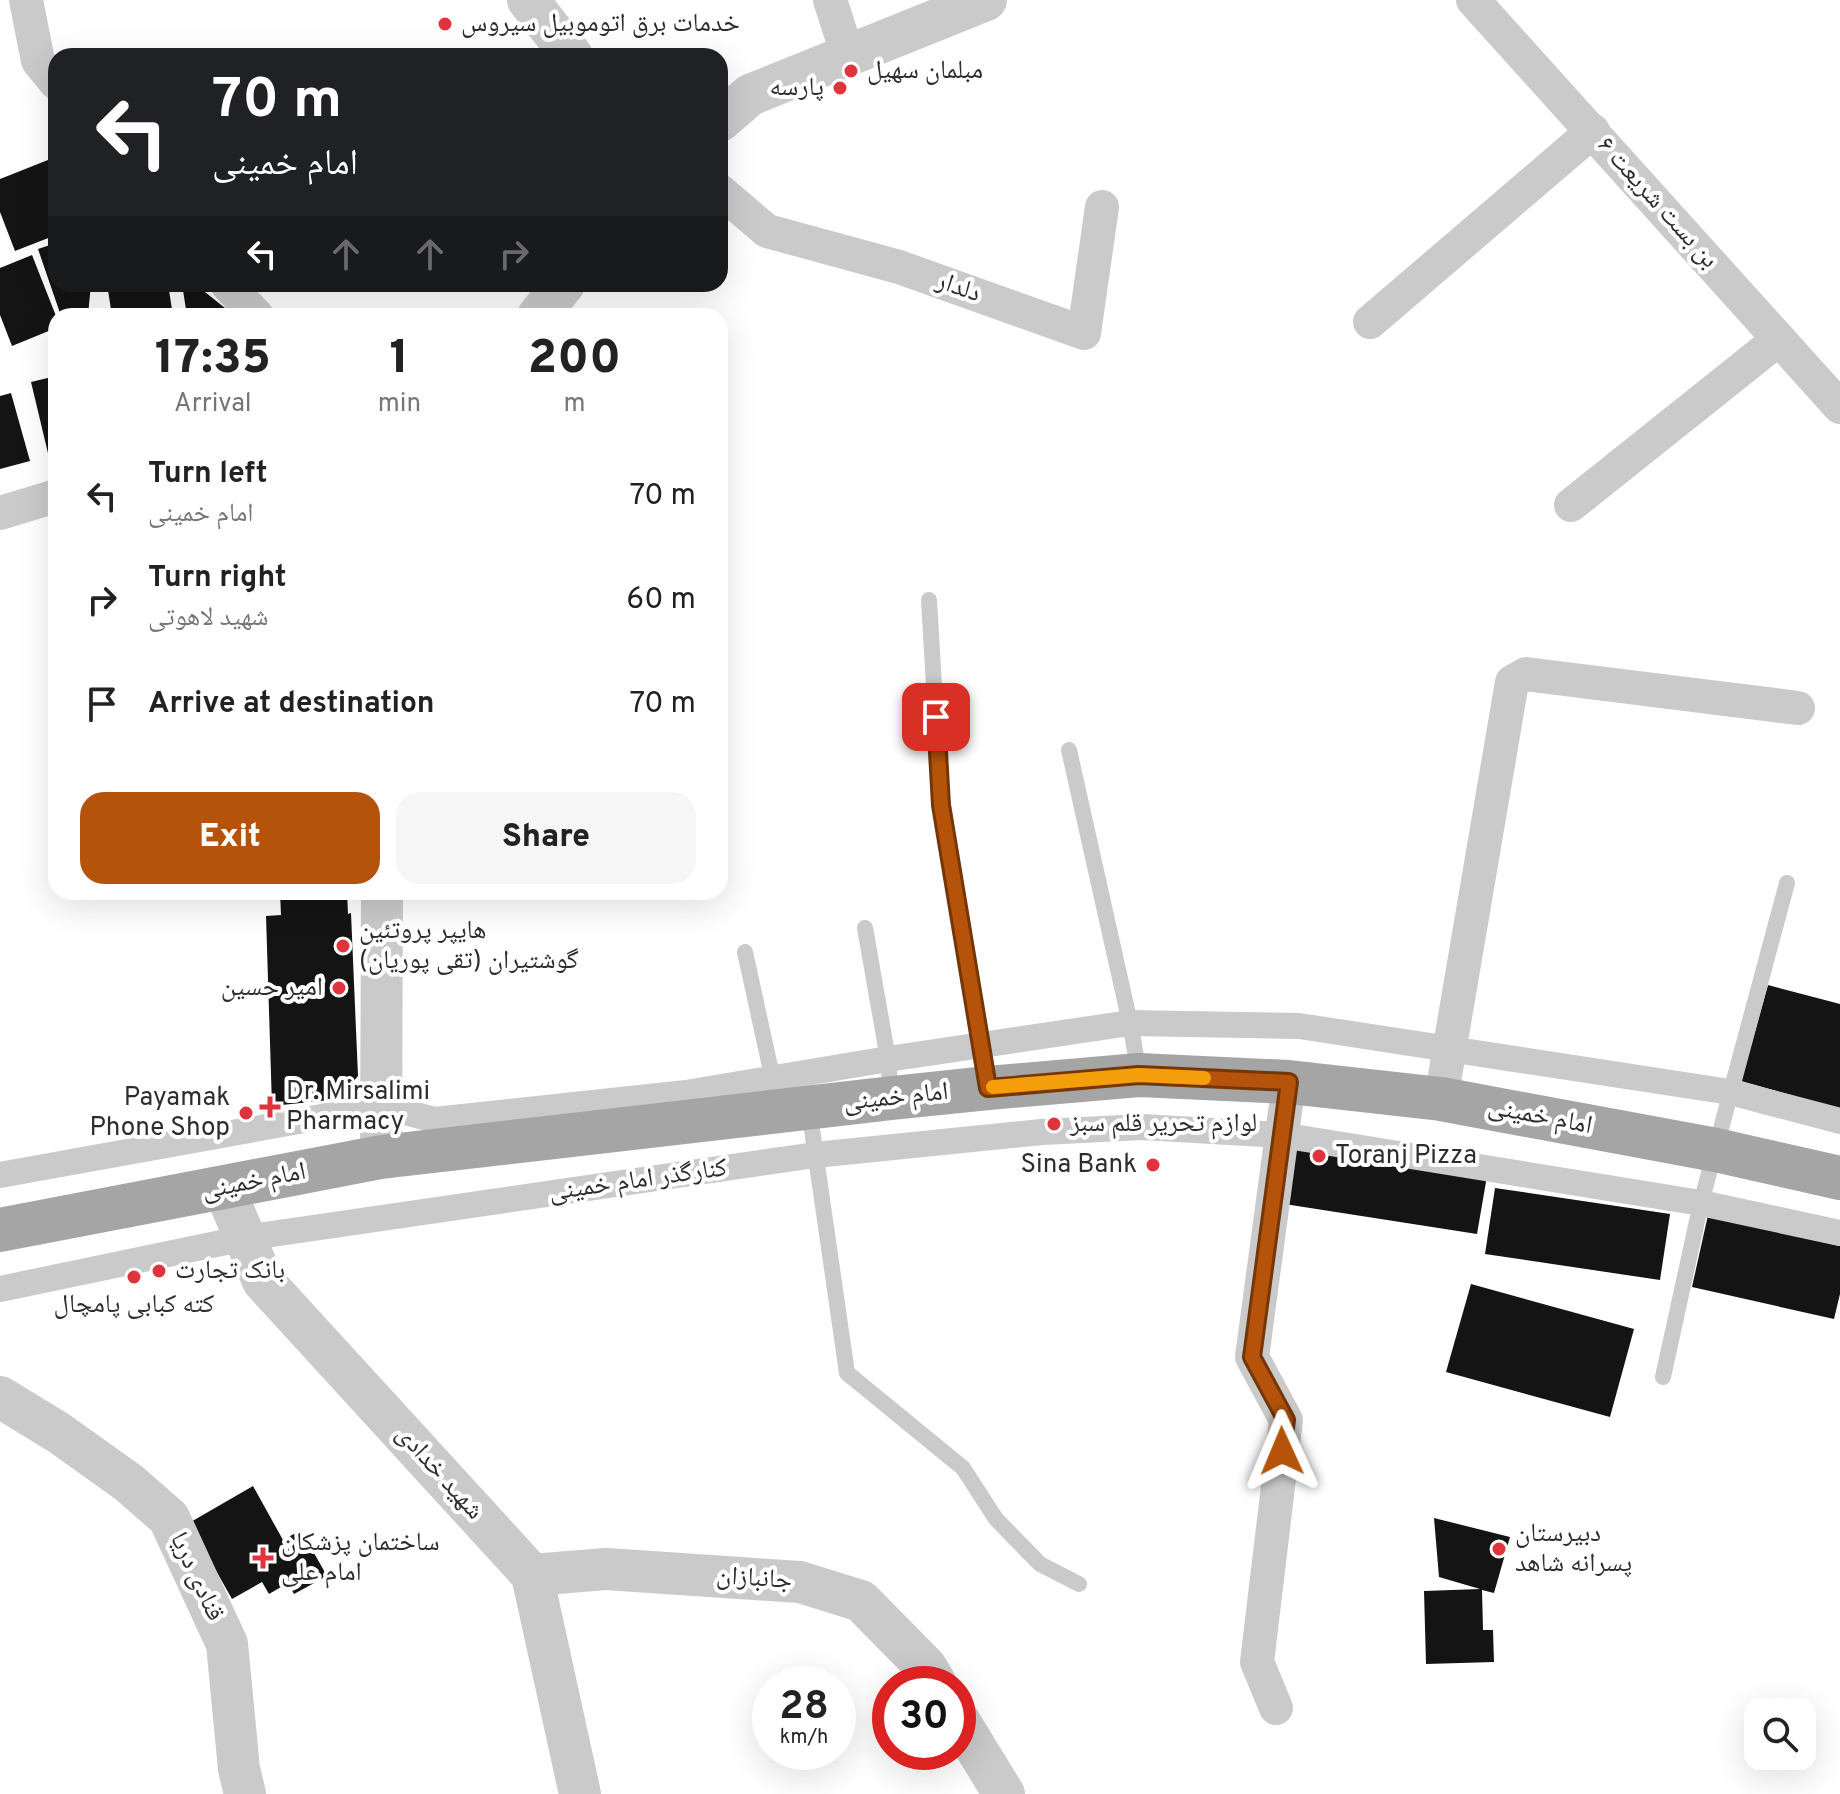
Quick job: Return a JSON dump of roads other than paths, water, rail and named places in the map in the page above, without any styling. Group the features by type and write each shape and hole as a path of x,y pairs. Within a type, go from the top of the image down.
{"main road":[{"name":"امام خمینی","path":"0,1230 381,1157 786,1099 890,1078 988,1088 1139,1075 1289,1082 1441,1099 1716,1150 1840,1178"}],"street":[{"path":"26,0 38,61 48,73"},
{"path":"528,0 566,48"},
{"path":"830,0 848,56"},
{"path":"728,114 750,95 986,0"},
{"name":"بن بست شریعت ۶","path":"1473,0 1840,407"},
{"path":"1370,322 1593,131"},
{"name":"دلدار","path":"728,198 767,231 899,267 1084,333 1102,207"},
{"path":"234,292 250,308"},
{"path":"544,308 558,292"},
{"path":"1571,505 1779,339"},
{"path":"10,517 48,500"},
{"path":"1441,1099 1512,682 1526,674 1798,708"},
{"path":"381,1157 382,900"},
{"path":"890,1078 982,1044 1130,1023 1299,1026 1730,1092 1840,1121"},
{"path":"1276,1708 1257,1662 1286,1420 1252,1357 1289,1082"},
{"path":"0,1175 382,1106 435,1120 686,1093 786,1099"},
{"name":"کنارگذر امام خمینی","path":"0,1289 245,1238 815,1155 1042,1132 1129,1128 1281,1135 1701,1203 1840,1233"},
{"name":"شهید خدادی","path":"224,1188 263,1281 532,1575"},
{"name":"قنادی دریا","path":"0,1397 59,1433 169,1518 227,1644 239,1769 245,1794"},
{"name":"جانبازان","path":"532,1575 606,1569 800,1582 861,1601 925,1666"},
{"path":"532,1575 580,1794"},
{"path":"976,1748 1004,1794"}],"lane":[{"path":"929,600 941,805 988,1088"},
{"path":"1069,750 1139,1075"},
{"path":"1663,1377 1701,1203 1787,883"},
{"path":"865,928 890,1078"},
{"path":"745,952 786,1099 815,1155 847,1373 963,1468 996,1519 1040,1564 1079,1584"}],"place":[{"name":"خدمات برق اتوموبیل سیروس","path":"445,24"},
{"name":"مبلمان سهیل","path":"851,71"},
{"name":"پارسه","path":"840,88"},
{"name":"هایپر پروتئین گوشتیران (تقی پوریان)","path":"343,946"},
{"name":"امیر حسین","path":"339,988"},
{"name":"Dr. Mirsalimi Pharmacy","path":"270,1107"},
{"name":"Payamak Phone Shop","path":"246,1113"},
{"name":"لوازم تحریر قلم سبز","path":"1054,1124"},
{"name":"Toranj Pizza","path":"1319,1156"},
{"name":"Sina Bank","path":"1153,1165"},
{"name":"بانک تجارت","path":"159,1271"},
{"name":"کته کبابی پامچال","path":"134,1277"},
{"name":"دبیرستان پسرانه شاهد","path":"1499,1549"},
{"name":"ساختمان پزشکان امام علی","path":"263,1558"}]}
